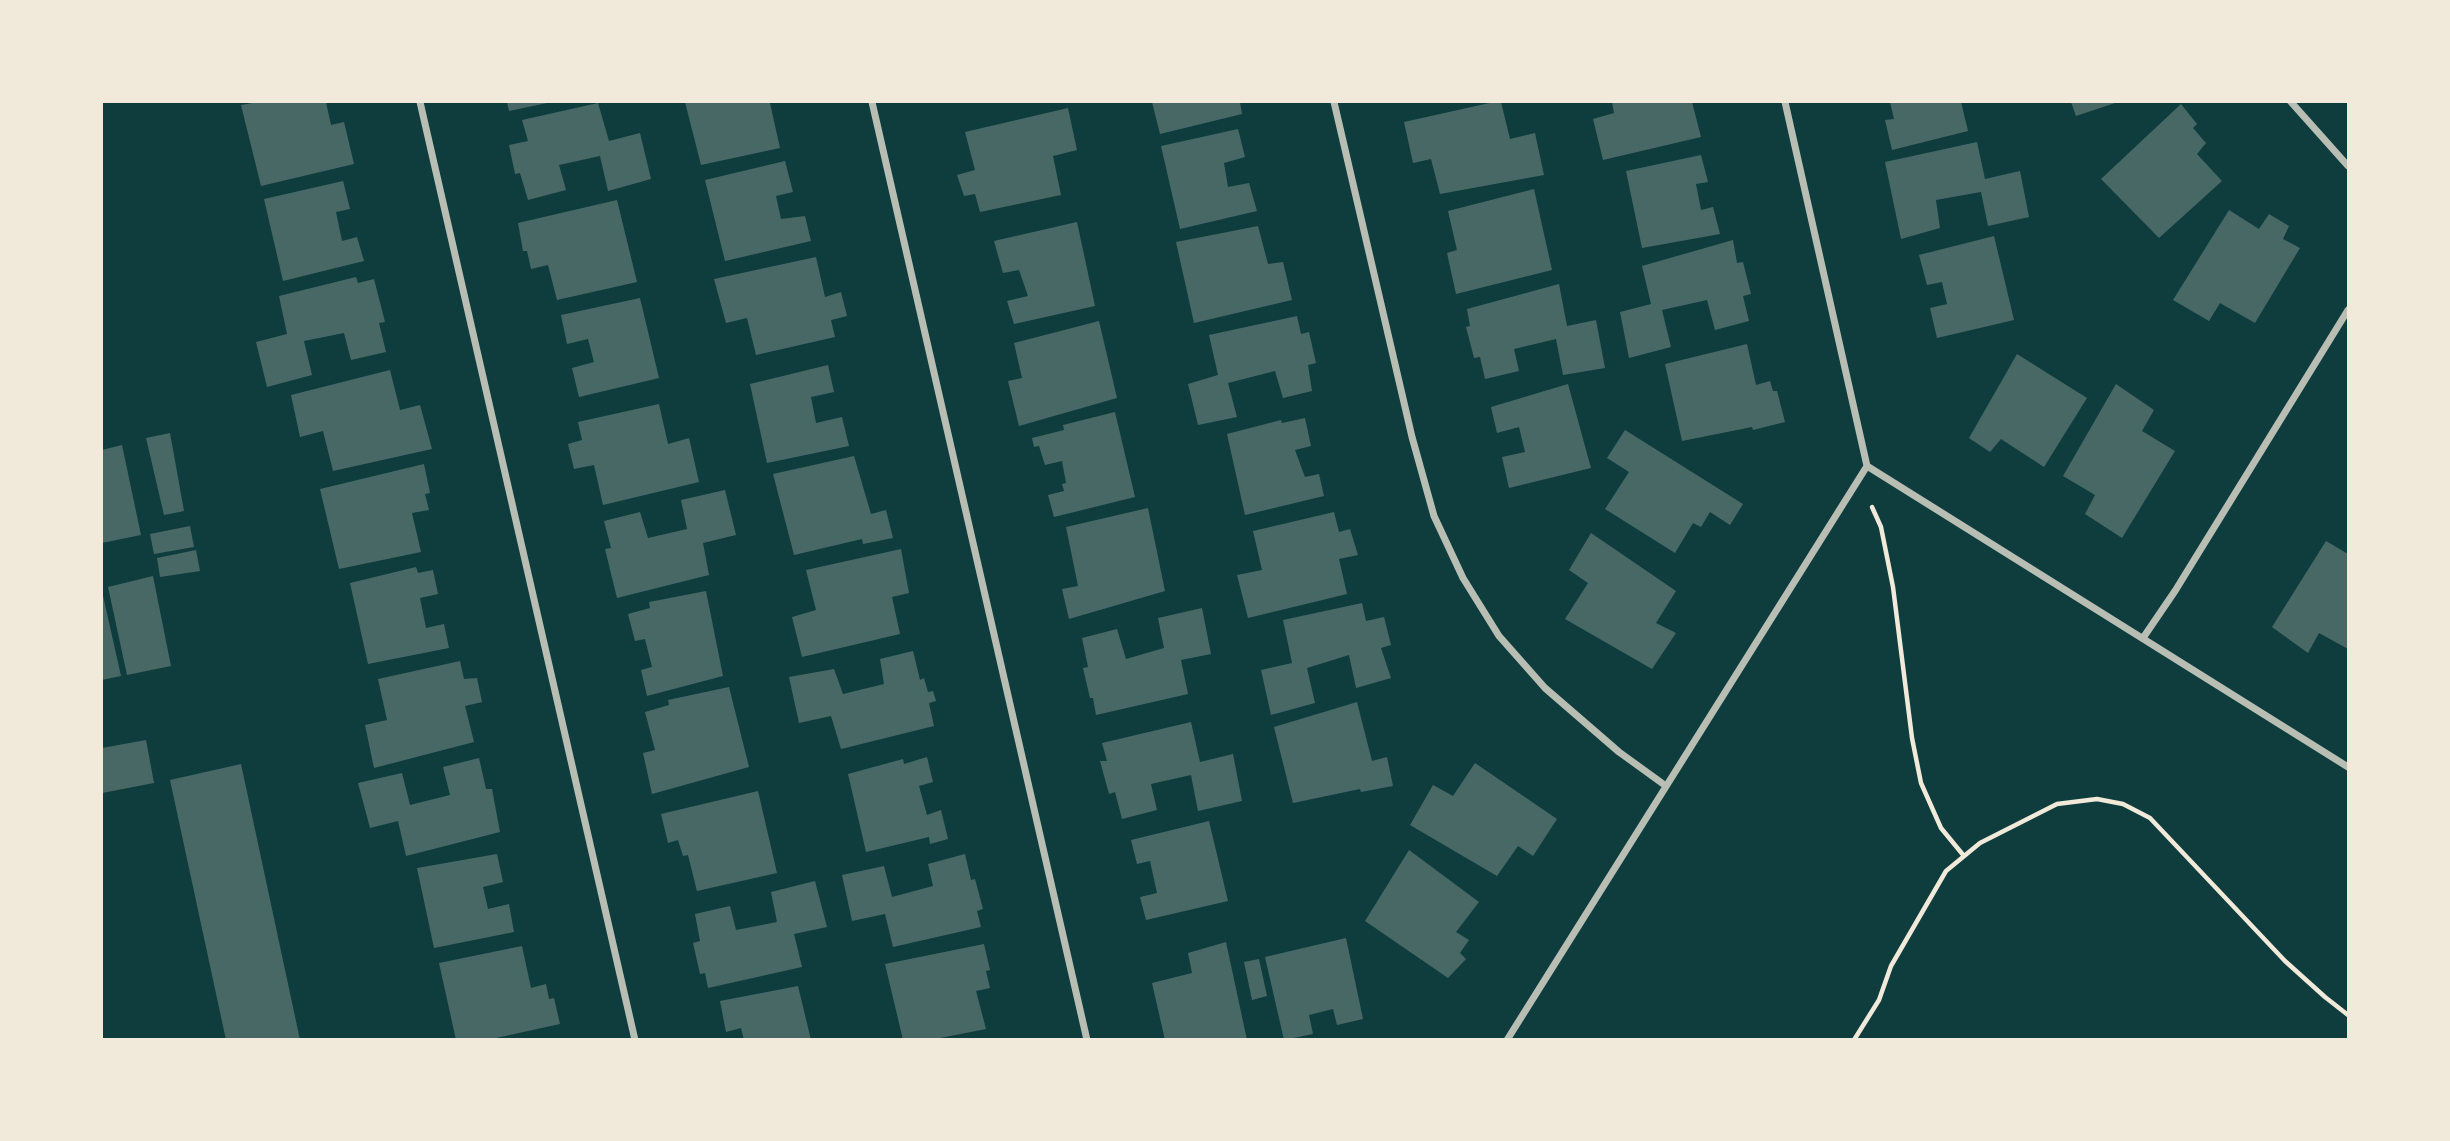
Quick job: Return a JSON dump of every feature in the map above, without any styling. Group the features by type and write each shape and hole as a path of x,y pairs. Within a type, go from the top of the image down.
{"street":[{"path":"420,102 635,1040"},
{"path":"872,102 1087,1040"},
{"path":"1334,102 1412,437 1434,516 1464,578 1499,636 1545,688 1619,752 1666,786"},
{"path":"1507,1040 1867,466 1786,102"},
{"path":"2291,102 2348,166"},
{"path":"2143,638 2348,310"},
{"path":"1867,466 2348,767"}],"path":[{"path":"1860,479 1881,527 1894,587 1912,738 1921,783 1941,828 1964,856"},
{"path":"1854,1040 1879,1000 1892,966 1921,911 1946,871 1980,843 2056,804 2097,799 2123,804 2150,818 2285,961 2348,1015"}],"building":[{"path":"258,102 326,102 331,125 344,122 354,164 261,186 241,105"},
{"path":"507,102 547,102 547,103 509,111"},
{"path":"685,102 770,103 780,148 701,165"},
{"path":"1152,102 1240,102 1242,114 1160,134"},
{"path":"1501,102 1510,139 1535,133 1544,175 1440,194 1431,159 1413,163 1404,122"},
{"path":"1612,102 1692,102 1701,137 1603,160 1593,119 1614,113"},
{"path":"1890,102 1961,102 1968,131 1892,150 1885,120 1894,119"},
{"path":"2071,102 2118,102 2076,116"},
{"path":"598,103 609,141 640,133 651,179 608,191 600,156 559,165 566,190 528,200 520,173 515,174 509,145 528,141 522,120"},
{"path":"2181,104 2197,124 2193,128 2206,143 2197,154 2222,181 2159,238 2101,179"},
{"path":"1068,108 1077,150 1053,156 1061,195 980,212 975,194 964,196 957,175 975,170 965,132"},
{"path":"1238,129 1245,157 1224,163 1228,187 1249,183 1257,211 1180,229 1161,146"},
{"path":"1977,142 1985,179 2020,171 2029,217 1988,226 1981,192 1936,200 1940,228 1901,239 1885,162"},
{"path":"1701,155 1708,182 1696,184 1701,210 1713,207 1720,234 1642,248 1626,171"},
{"path":"785,161 793,192 776,196 781,219 805,216 811,241 725,261 705,180"},
{"path":"343,181 350,209 336,212 342,241 357,237 364,261 283,281 264,199"},
{"path":"1534,189 1552,270 1456,294 1447,253 1457,250 1448,211"},
{"path":"617,200 637,282 557,300 548,265 531,269 527,251 523,251 518,223"},
{"path":"2229,210 2259,229 2269,214 2289,226 2283,239 2300,248 2255,323 2220,303 2209,321 2173,300"},
{"path":"1077,222 1095,306 1014,324 1007,301 1028,296 1019,270 1003,273 994,241"},
{"path":"1258,226 1268,264 1283,262 1292,300 1194,323 1176,242"},
{"path":"1994,236 2014,320 1937,338 1930,308 1947,304 1942,282 1927,285 1919,255"},
{"path":"1733,240 1737,263 1743,262 1751,294 1743,296 1749,321 1715,330 1707,300 1662,310 1671,347 1629,358 1620,312 1651,304 1642,266"},
{"path":"816,257 825,297 841,292 847,316 831,320 835,337 756,355 747,318 726,323 714,279"},
{"path":"356,277 358,283 374,279 385,322 379,323 386,352 351,360 344,333 304,341 312,375 267,387 256,342 287,334 279,296"},
{"path":"1559,284 1567,326 1596,320 1605,368 1563,375 1556,339 1514,349 1519,371 1485,379 1480,357 1474,358 1466,327 1470,326 1467,309"},
{"path":"640,298 659,378 579,397 572,368 594,362 588,339 567,344 561,315"},
{"path":"1297,316 1301,334 1309,332 1316,363 1308,365 1312,391 1283,398 1275,371 1228,383 1237,417 1198,425 1188,384 1218,375 1209,335"},
{"path":"1099,321 1117,398 1019,426 1008,381 1022,378 1014,343"},
{"path":"1747,344 1756,385 1770,381 1773,391 1777,391 1785,422 1682,441 1665,364"},
{"path":"2017,354 2087,398 2044,467 2001,439 1990,452 1969,438"},
{"path":"828,365 834,392 811,397 816,423 842,417 849,446 767,463 750,384"},
{"path":"390,370 400,410 420,405 432,449 333,471 323,431 300,437 291,395"},
{"path":"1568,384 1591,468 1509,488 1502,457 1525,452 1519,427 1497,433 1491,407"},
{"path":"2116,384 2154,410 2142,431 2175,451 2122,538 2085,514 2095,495 2063,476"},
{"path":"659,404 668,444 689,438 699,482 603,505 594,465 574,469 568,444 582,440 578,422"},
{"path":"1115,412 1135,497 1054,517 1048,495 1064,491 1062,484 1066,483 1062,461 1045,465 1039,446 1034,447 1032,438 1064,430 1063,425"},
{"path":"1305,418 1311,446 1295,450 1305,477 1319,474 1324,496 1245,515 1227,434 1281,420 1282,423"},
{"path":"1625,430 1743,504 1730,525 1710,512 1701,527 1693,523 1675,553 1605,509 1629,472 1607,458"},
{"path":"170,433 184,511 164,515 146,438"},
{"path":"122,445 141,535 102,543 102,450"},
{"path":"854,456 871,514 886,510 893,538 863,544 862,539 794,555 773,474"},
{"path":"424,464 430,493 425,494 429,510 412,513 421,552 339,569 320,489"},
{"path":"725,490 736,535 703,543 709,575 617,598 605,549 611,548 604,521 640,512 648,538 687,529 681,500"},
{"path":"1148,508 1165,591 1069,619 1062,589 1078,586 1066,527"},
{"path":"1334,512 1339,532 1350,529 1358,555 1339,559 1347,594 1248,618 1237,575 1262,570 1253,531"},
{"path":"190,526 194,547 154,554 150,534"},
{"path":"1591,533 1676,591 1656,623 1676,633 1652,669 1565,619 1588,583 1569,570"},
{"path":"2326,541 2348,554 2348,649 2319,633 2308,653 2272,627"},
{"path":"901,549 909,593 892,597 900,634 802,657 792,617 816,610 806,570"},
{"path":"196,550 200,571 160,577 157,558"},
{"path":"416,567 418,573 433,570 438,594 420,598 426,628 444,624 449,648 368,664 350,583"},
{"path":"153,576 171,666 127,675 108,587"},
{"path":"102,591 121,676 102,680"},
{"path":"706,591 723,676 647,696 641,670 652,667 645,639 635,641 628,614 650,608 649,602"},
{"path":"1362,603 1366,621 1384,617 1391,645 1381,648 1391,678 1356,688 1349,655 1307,668 1315,703 1271,715 1261,670 1292,663 1283,620"},
{"path":"1202,608 1211,654 1181,660 1188,694 1096,715 1083,668 1088,667 1082,638 1117,629 1126,659 1164,648 1158,618"},
{"path":"913,651 920,680 924,678 928,692 933,691 936,701 929,703 934,726 841,749 831,716 799,723 789,677 834,669 843,694 884,684 880,659"},
{"path":"460,661 464,679 477,678 482,702 465,706 474,742 374,768 365,725 387,720 378,679"},
{"path":"729,687 749,767 652,794 643,753 655,750 645,712 669,705 668,700"},
{"path":"1357,702 1372,761 1387,757 1393,786 1361,792 1360,789 1293,803 1274,727"},
{"path":"1191,722 1200,762 1233,754 1242,801 1198,811 1191,775 1151,784 1157,810 1122,819 1115,792 1109,794 1100,761 1107,761 1102,743"},
{"path":"146,740 154,783 102,793 102,748"},
{"path":"927,757 933,782 919,786 927,815 941,810 948,839 930,844 929,837 866,852 848,774 903,759 904,764"},
{"path":"479,758 486,789 492,789 500,832 406,856 398,821 370,828 358,783 402,773 410,805 450,795 443,767"},
{"path":"1475,763 1557,819 1533,856 1518,846 1497,876 1410,825 1433,785 1453,796"},
{"path":"241,764 300,1040 226,1040 170,780"},
{"path":"758,791 777,873 697,891 688,855 683,856 678,840 668,843 661,814"},
{"path":"1209,821 1228,901 1146,920 1140,897 1157,893 1150,861 1137,864 1131,840"},
{"path":"1409,850 1479,902 1456,932 1469,940 1460,953 1466,959 1448,978 1365,921"},
{"path":"497,854 503,882 483,887 488,909 509,904 514,932 434,948 417,868"},
{"path":"965,854 971,880 975,879 983,909 977,911 981,927 893,947 885,914 852,921 842,875 884,866 892,897 933,886 928,864"},
{"path":"815,881 827,927 794,934 802,967 708,988 705,973 700,974 693,943 700,941 695,914 730,906 736,930 777,922 771,892"},
{"path":"1346,938 1363,1019 1337,1025 1333,1009 1309,1015 1313,1034 1284,1040 1265,957"},
{"path":"1226,942 1247,1040 1165,1040 1152,983 1192,973 1188,953"},
{"path":"984,944 990,970 986,971 990,988 976,991 986,1029 930,1040 903,1040 885,964"},
{"path":"522,946 531,988 546,984 549,999 554,998 560,1024 487,1040 456,1040 439,963"},
{"path":"1259,959 1267,996 1252,1000 1244,962"},
{"path":"798,986 811,1040 744,1040 741,1028 726,1032 720,1001"}]}
